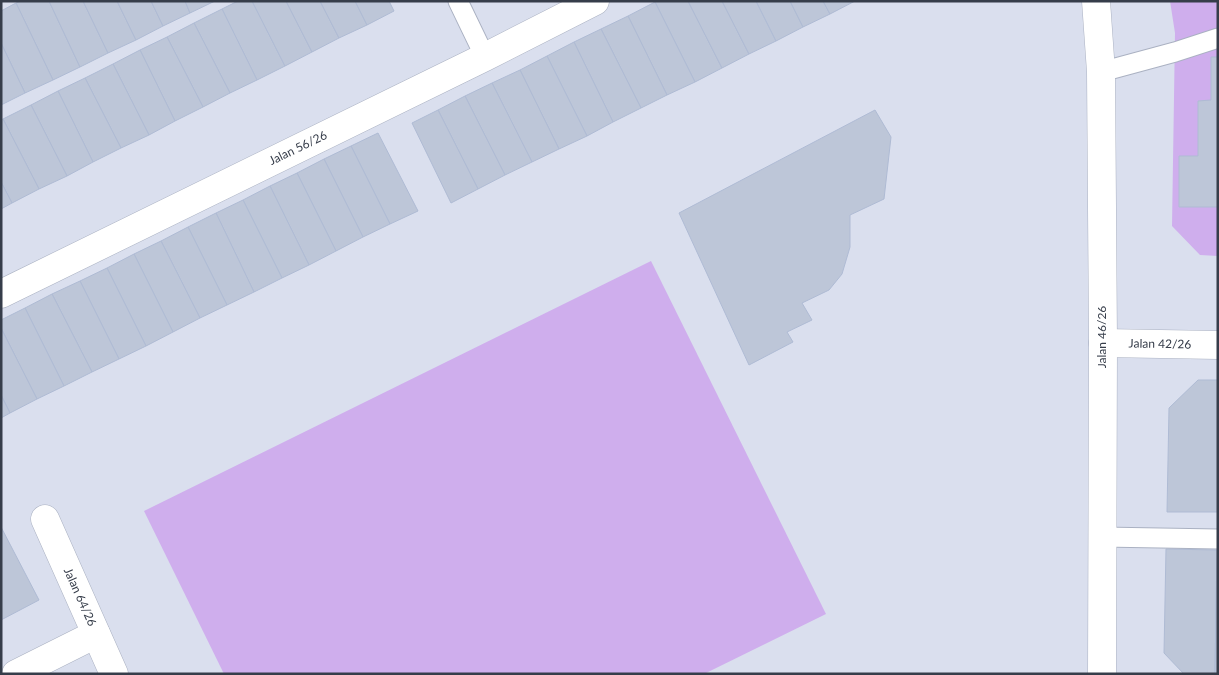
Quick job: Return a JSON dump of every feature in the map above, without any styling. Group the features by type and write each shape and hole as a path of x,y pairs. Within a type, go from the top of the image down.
{"street":[{"name":"Jalan 56/26","path":"1,294 485,57 595,1"},
{"name":"Jalan 46/26","path":"1096,1 1101,72 1102,674"},
{"name":"Jalan 42/26","path":"1102,343 1218,345"},
{"name":"Jalan 64/26","path":"45,519 114,674"},
{"path":"16,674 96,634"}],"lane":[{"path":"458,1 485,57"},
{"path":"1101,72 1218,38"},
{"path":"1102,537 1218,539"}],"shaded area":[{"path":"1,1 1218,1 1218,674 1,674"},
{"path":"1170,1 1218,1 1218,256 1200,255 1172,226 1175,33"},
{"path":"651,261 826,614 704,674 224,674 144,511"}],"building":[{"path":"21,1 49,1 80,67 53,80 16,3"},
{"path":"49,1 83,1 108,53 80,67"},
{"path":"83,1 117,1 136,40 108,53"},
{"path":"117,1 151,1 163,26 136,40"},
{"path":"151,1 185,1 190,13 163,26"},
{"path":"185,1 215,1 190,13"},
{"path":"238,1 252,1 285,66 257,80 222,9"},
{"path":"252,1 286,1 312,52 285,66"},
{"path":"286,1 320,1 339,38 312,52"},
{"path":"320,1 355,1 367,25 339,38"},
{"path":"355,1 389,1 394,11 367,25"},
{"path":"688,1 722,68 695,82 655,2"},
{"path":"688,1 722,1 749,54 722,68"},
{"path":"722,1 756,1 776,41 749,54"},
{"path":"756,1 790,1 803,27 776,41"},
{"path":"790,1 823,1 830,14 803,27"},
{"path":"823,1 855,1 830,14"},
{"path":"655,2 695,82 667,95 628,16"},
{"path":"16,3 53,80 25,93 1,43 1,11"},
{"path":"222,9 257,80 230,93 194,23"},
{"path":"628,16 667,95 641,108 601,29"},
{"path":"194,23 230,93 203,107 167,37"},
{"path":"601,29 641,108 613,122 574,42"},
{"path":"167,37 203,107 175,121 140,50"},
{"path":"574,42 613,122 587,136 547,56"},
{"path":"1,43 25,93 1,105"},
{"path":"140,50 175,121 149,135 113,64"},
{"path":"547,56 587,136 559,149 520,70"},
{"path":"1211,57 1218,57 1218,207 1179,207 1179,156 1198,156 1198,101 1211,100"},
{"path":"113,64 149,135 121,148 85,78"},
{"path":"520,70 559,149 532,162 492,83"},
{"path":"85,78 121,148 93,162 58,91"},
{"path":"492,83 532,162 505,175 465,96"},
{"path":"58,91 93,162 67,176 31,105"},
{"path":"465,96 505,175 478,189 438,110"},
{"path":"31,105 67,176 39,189 3,119"},
{"path":"438,110 478,189 451,203 412,123"},
{"path":"875,110 891,137 884,199 850,215 850,247 842,274 829,290 802,303 812,320 787,332 793,342 749,365 679,213"},
{"path":"3,119 39,189 12,203 1,182 1,120"},
{"path":"378,133 418,211 390,224 351,146"},
{"path":"351,146 390,224 363,237 324,159"},
{"path":"324,159 363,237 336,251 297,173"},
{"path":"297,173 336,251 309,265 270,186"},
{"path":"1,182 12,203 1,209"},
{"path":"270,186 309,265 282,278 243,200"},
{"path":"243,200 282,278 254,292 216,213"},
{"path":"216,213 254,292 227,305 188,227"},
{"path":"188,227 227,305 200,318 161,241"},
{"path":"161,241 200,318 173,332 134,254"},
{"path":"134,254 173,332 146,346 107,268"},
{"path":"107,268 146,346 119,359 80,281"},
{"path":"80,281 119,359 92,372 52,294"},
{"path":"52,294 92,372 64,386 25,308"},
{"path":"25,308 64,386 37,399 1,328 1,320"},
{"path":"1,328 37,399 10,413 1,395"},
{"path":"1198,380 1218,380 1218,512 1167,512 1169,408"},
{"path":"1,395 10,413 1,418"},
{"path":"1,527 39,600 1,620"},
{"path":"1166,549 1217,550 1215,674 1184,674 1164,653"},
{"path":"1217,550 1218,674 1215,674"}]}
